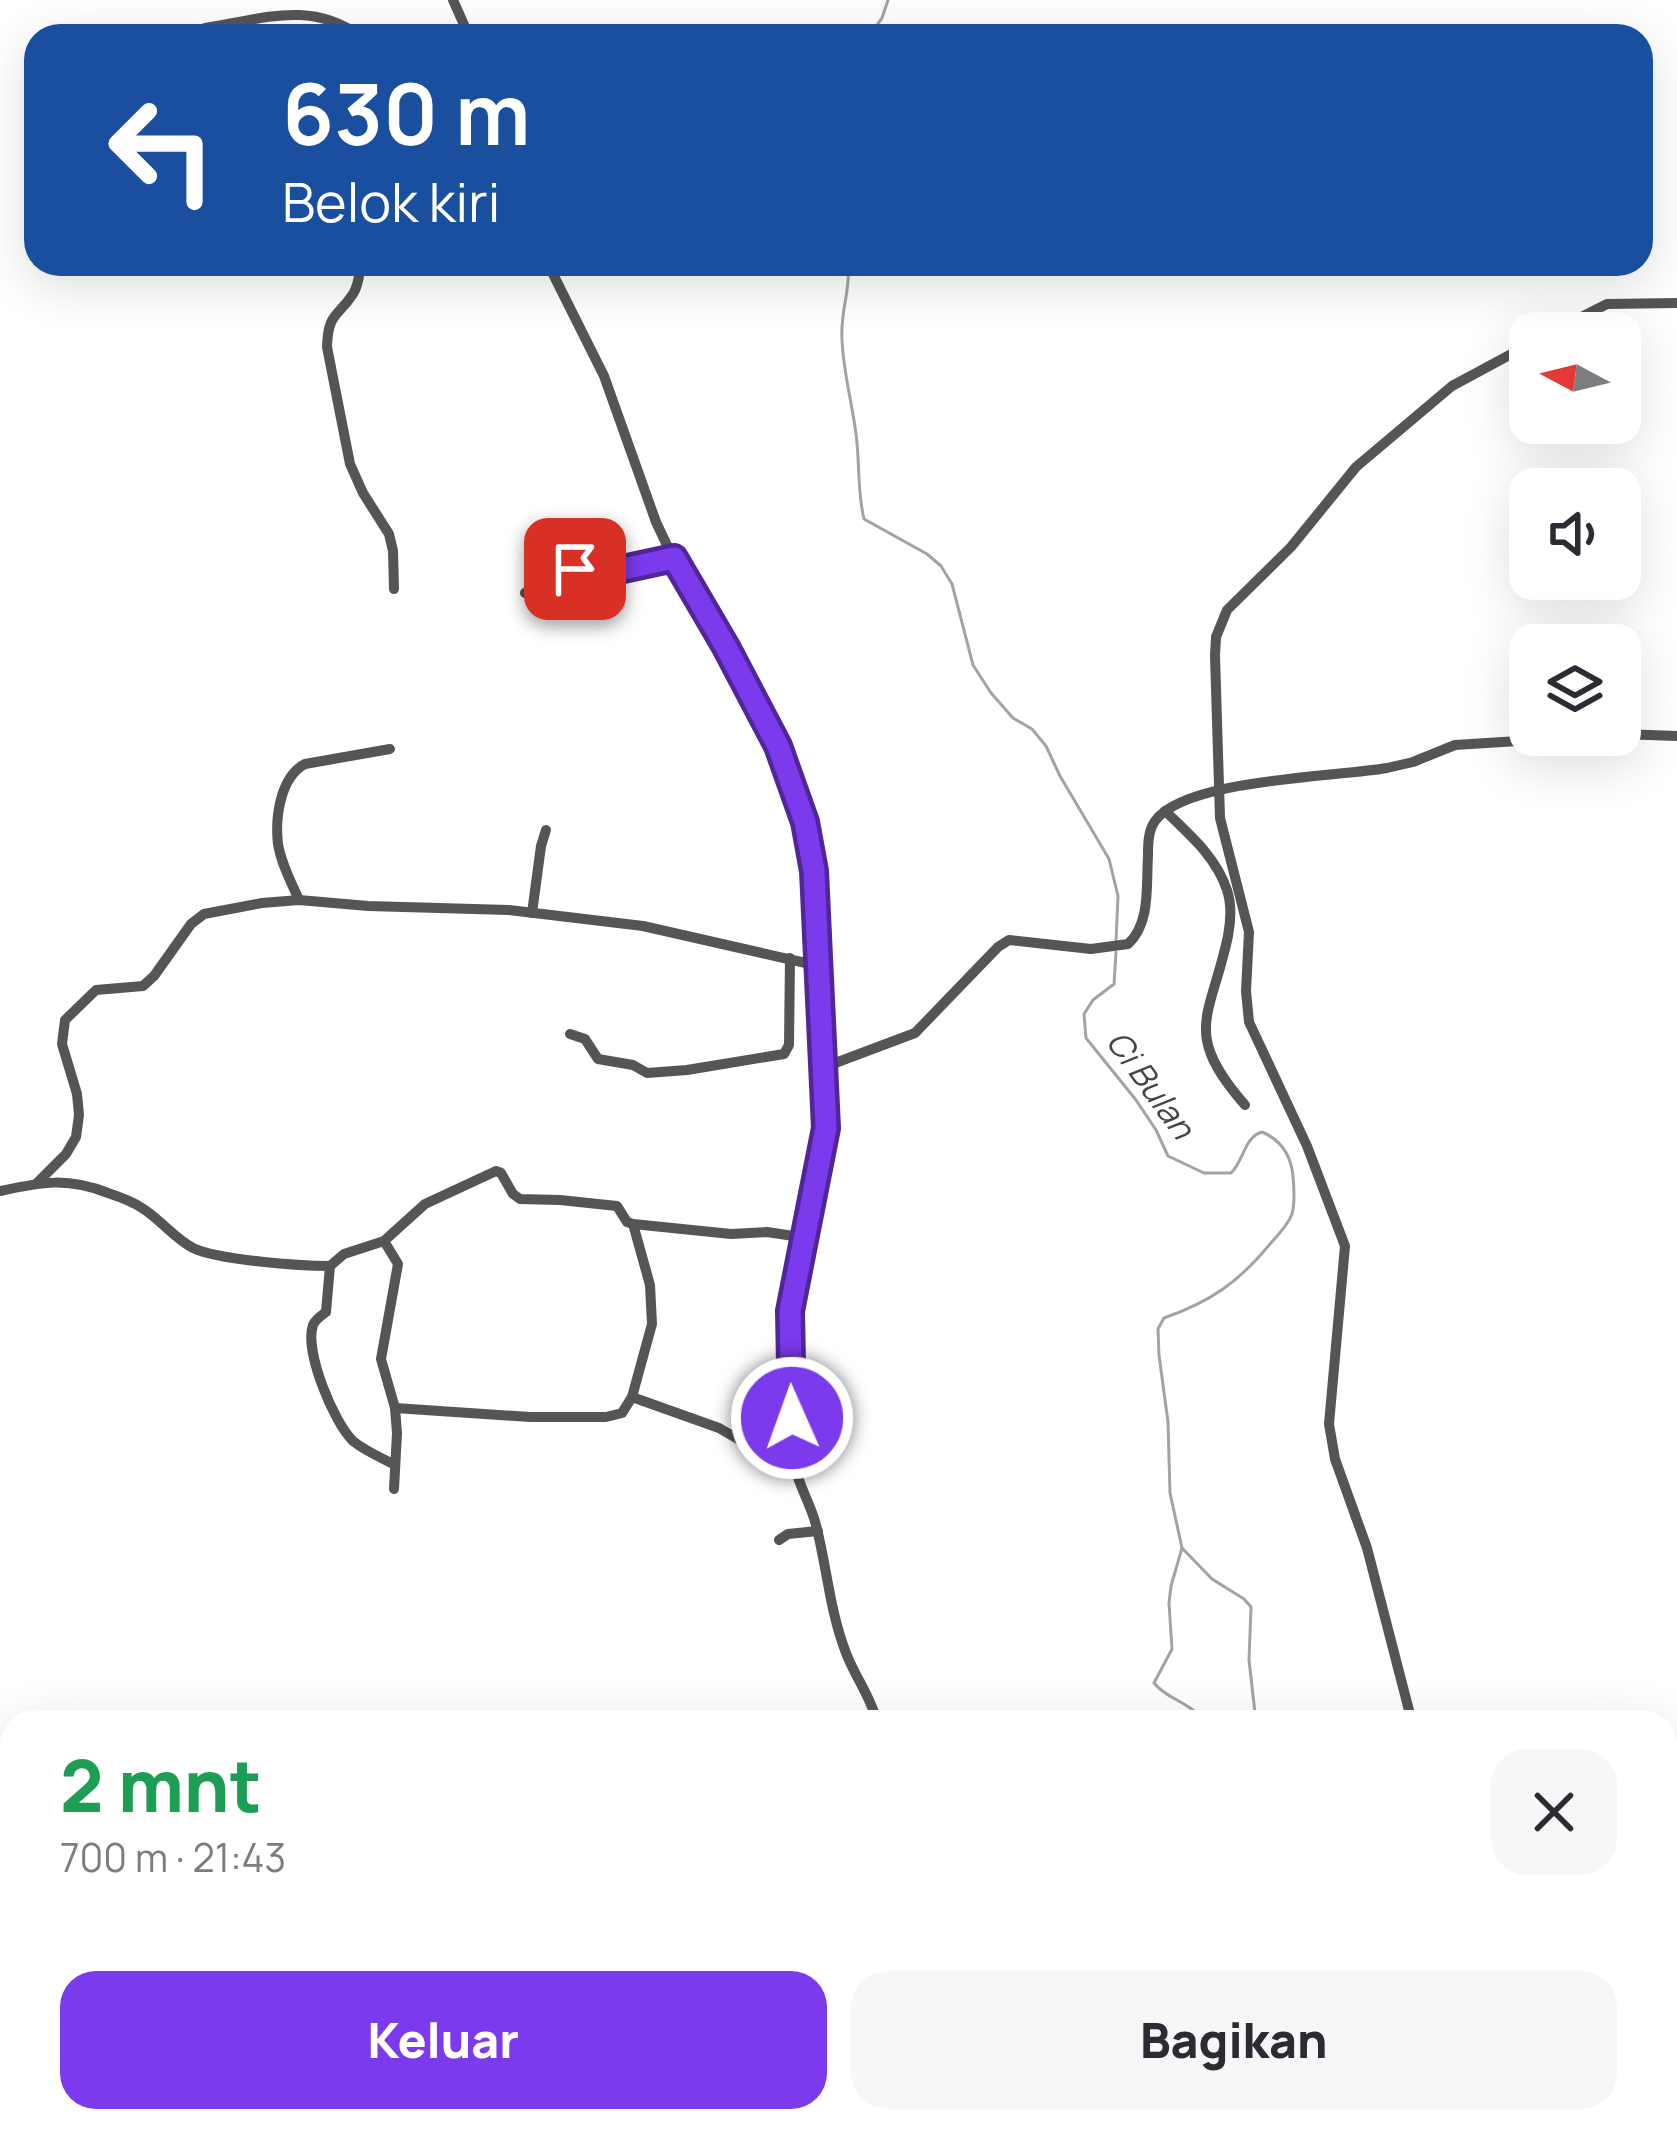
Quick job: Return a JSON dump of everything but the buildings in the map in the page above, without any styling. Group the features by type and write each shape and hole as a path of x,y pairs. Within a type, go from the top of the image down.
{"street":[{"path":"225,24 311,10 346,24"},
{"path":"359,276 357,287 329,324 328,347 350,464 389,534 394,589"},
{"path":"554,276 604,376 643,490 674,558 742,676 789,774 805,822 814,871 826,1139 789,1319 793,1441 796,1473 818,1531 832,1610 846,1654 874,1710"},
{"path":"1591,312 1607,304 1677,303"},
{"path":"1409,1710 1362,1530 1331,1442 1330,1404 1345,1246 1307,1146 1250,1022 1246,991 1249,932 1224,843 1218,789 1215,656 1220,621 1227,610 1283,555 1336,488 1452,386 1509,355"},
{"path":"525,593 567,570 623,569 674,558"},
{"path":"1641,735 1677,736"},
{"path":"822,1068 915,1034 1009,940 1091,949 1116,948 1134,940 1144,913 1150,832 1165,811 1186,799 1218,789 1387,768 1455,745 1509,741"},
{"path":"298,900 278,846 280,806 293,771 305,764 390,749"},
{"path":"1165,811 1210,857 1227,889 1230,926 1206,1011 1204,1035 1214,1065 1245,1105"},
{"path":"532,913 546,830"},
{"path":"37,1183 76,1137 77,1094 62,1044 65,1020 96,990 143,986 190,924 204,914 298,900 532,913 643,926 819,966"},
{"path":"570,1034 585,1039 598,1059 647,1072 784,1054 790,1045 790,958"},
{"path":"0,1191 37,1183 78,1183 130,1201 204,1252 305,1266 330,1266 344,1253 384,1240 424,1204 496,1171 520,1199 617,1205 632,1224 807,1238"},
{"path":"395,1408 530,1417 622,1413 632,1397 650,1339 653,1307 632,1224"},
{"path":"384,1240 398,1264 381,1359 395,1408 394,1489"},
{"path":"330,1266 327,1308 312,1331 320,1385 348,1436 395,1465"},
{"path":"632,1397 719,1428 755,1449"},
{"path":"778,1540 788,1534 818,1531"}],"waterway":[{"name":"Ci Bulan","path":"878,24 888,0"},
{"name":"Ci Bulan","path":"848,276 843,351 864,519 927,554 952,584 973,665 1013,718 1032,729 1046,746 1109,859 1118,896 1116,942"},
{"name":"Ci Bulan","path":"1116,952 1114,984 1084,1014 1086,1038 1136,1100 1168,1156 1204,1173 1231,1173 1251,1139 1262,1132 1284,1150 1293,1176 1292,1214 1283,1230 1235,1280 1196,1305 1164,1318 1158,1329 1170,1493 1182,1548 1169,1603 1172,1649 1154,1683 1193,1710"},
{"path":"1182,1548 1212,1579 1251,1607 1249,1660 1255,1710"}],"route":[{"path":"575,569 623,569 674,558 766,722 805,822 817,892 827,1118 789,1319 792,1418"}]}
